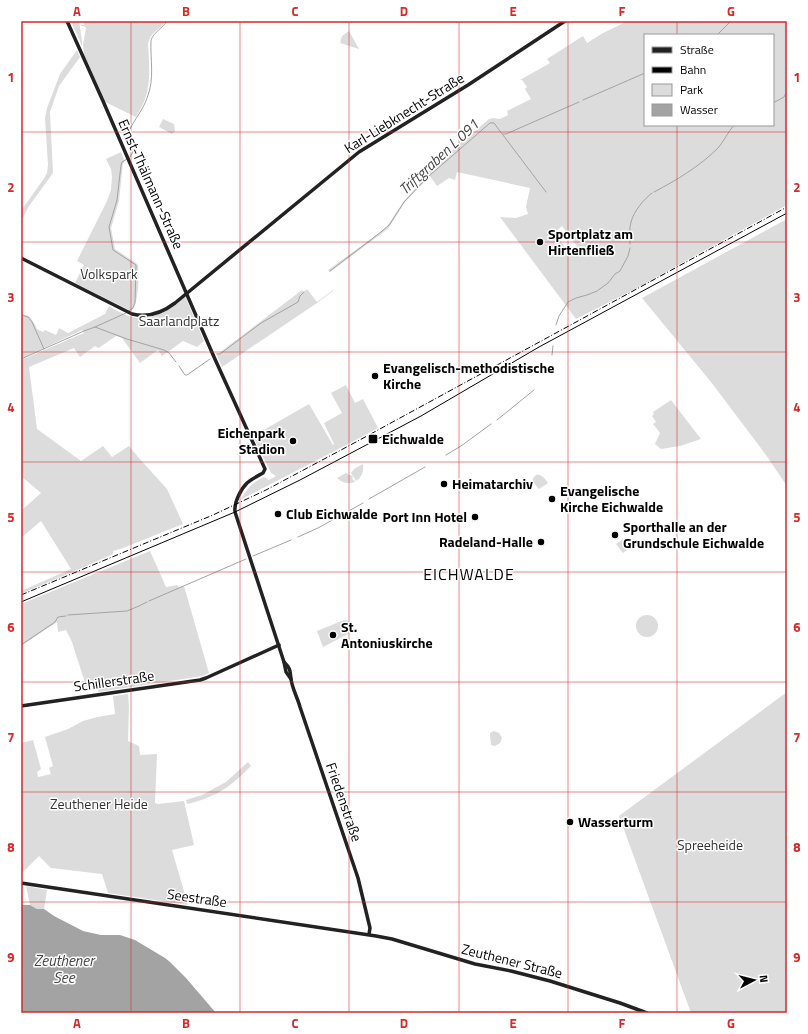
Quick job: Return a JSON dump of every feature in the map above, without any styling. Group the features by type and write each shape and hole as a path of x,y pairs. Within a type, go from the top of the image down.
{"street":[{"name":"Ernst-Thälmann-Straße","path":"67,21 186,294 264,466 265,470 263,473 248,482 237,499"},
{"name":"Karl-Liebknecht-Straße","path":"21,258 130,313 143,316 159,313 169,308 359,152 466,86 565,21"},
{"name":"Friedenstraße","path":"237,499 234,508 235,515 279,645 286,672 291,679 358,878 370,928 370,934"},
{"name":"Schillerstraße","path":"21,706 200,680 279,645"},
{"name":"Seestraße","path":"21,883 370,934"},
{"name":"Zeuthener Straße","path":"370,934 392,939 475,964 513,971 550,981 615,1001 647,1013"}],"green space":[{"path":"71,21 79,21 82,46"},
{"path":"84,21 166,21 149,40 148,90 136,117 105,102 84,54 83,45 86,28 81,25 84,25"},
{"path":"626,21 787,21 787,205 635,289 576,319 500,217 516,218 528,214 526,207 530,188 457,172 455,180 449,178 437,186 427,172 489,119 500,119 508,115 507,111 531,99 525,89 527,87 522,80 520,80 550,63 547,59 583,36 587,43","holes":["562,226 582,253 581,254 576,246 569,252 554,233"]},
{"path":"349,31 359,49 340,43 342,36"},
{"path":"77,50 80,57 59,86 50,112 53,173 29,206 21,221 21,211 47,173 48,165 45,118 47,108 60,74"},
{"path":"163,119 174,124 175,131 172,134 159,127"},
{"name":"Volkspark","path":"121,152 125,162 123,163 119,201 111,228 115,249 138,265 137,296 134,307 131,311 75,283 84,265 77,261 111,190 111,169 106,159"},
{"path":"424,179 425,181 405,202 389,228 330,272 328,270 386,228 404,201"},
{"path":"787,219 787,486 766,455 711,382 642,298"},
{"path":"307,289 317,302 333,291 317,303 222,367 216,353 219,353 302,290 304,292"},
{"name":"Saarlandplatz","path":"185,296 204,341 197,347 183,341 162,356 158,350 140,363 122,338 116,336 98,348 95,346 80,357 74,348 29,367 37,429 81,461 103,446 112,457 129,446 167,489 183,524 113,551 113,554 21,594 21,591 71,569 41,521 21,538 21,511 41,493 21,476 21,360 84,333 82,330 21,359 21,314 29,316 37,329 43,332 45,330 56,335 59,328 68,333 105,314 109,306 132,317 147,318 167,310"},
{"path":"346,385 355,403 363,399 378,428 240,500 248,489 256,482 264,477 269,480 276,476 271,473 253,436 309,404 333,445 334,444 324,423 342,413 331,393"},
{"path":"671,400 701,439 680,446 661,449 655,444 660,433 653,424 656,422 652,416 654,414 653,412"},
{"path":"363,464 362,474 356,481 351,473 354,469"},
{"path":"346,473 353,477 352,478 355,482 345,483 337,478"},
{"path":"536,475 544,478 548,483 539,489 533,482 533,478"},
{"path":"626,537 632,546 623,553 616,544"},
{"path":"150,551 166,587 177,585 179,588 184,586 209,673 203,676 98,692 96,684 86,686 72,642 66,630 58,632 57,622 21,646 21,604"},
{"path":"643,615 651,615 658,622 658,630 651,637 643,637 636,630 636,622"},
{"path":"344,620 349,621 354,628 352,632 323,647 317,631"},
{"name":"Spreeheide","path":"787,692 787,1013 691,1013 619,816"},
{"name":"Zeuthener Heide","path":"128,694 128,741 139,746 140,755 157,754 155,803 158,804 184,801 194,845 172,850 188,905 108,893 102,874 51,868 39,856 22,873 21,872 21,743 33,740 41,769 37,772 38,777 51,774 49,768 53,766 45,737 68,729 83,721 115,714 113,696"},
{"path":"494,731 499,733 502,738 500,743 495,746 491,745 490,735 490,733"},
{"path":"248,762 251,766 236,780 222,790 207,798 187,804 186,800 202,795 226,782"},
{"path":"26,886 47,890 44,909 37,909 30,905"}],"water":[{"name":"Zeuthener See","path":"21,905 30,905 37,909 44,909 83,931 101,935 120,935 135,940 170,962 216,1013 21,1013"}],"waterway":[{"path":"130,157 133,152 128,133 141,111 151,84 151,40 167,21"},
{"name":"Triftgraben L 091","path":"718,34 731,21"},
{"name":"Triftgraben L 091","path":"583,100 644,73"},
{"path":"774,102 784,97 787,91"},
{"name":"Triftgraben L 091","path":"330,271 390,224 404,202 429,176 490,123 494,123 502,134 506,134 579,102"},
{"path":"654,192 680,178 704,161 718,148 733,126"},
{"path":"503,135 546,192"},
{"path":"127,159 122,162 121,165 117,200 109,227 113,250 136,265 135,303 133,308 129,311"},
{"path":"630,244 630,227 632,218 640,206 652,193"},
{"path":"556,325 559,316 568,302 597,291 620,271 628,256 630,248"},
{"path":"217,354 220,354 261,323 298,302 300,296 304,292"},
{"path":"21,359 126,313"},
{"path":"21,315 28,317 32,322 44,349"},
{"path":"95,327 127,339 164,350 169,353 176,362"},
{"path":"552,355 553,346"},
{"path":"179,366 185,375 187,375 210,359"},
{"path":"497,420 534,390"},
{"path":"446,455 491,424"},
{"path":"369,499 425,467"},
{"path":"298,537 318,528 363,503"},
{"path":"253,556 291,540"},
{"path":"149,601 246,559"},
{"path":"68,615 127,611 147,602"},
{"path":"21,645 55,622 58,617 66,616"}],"tram line":[{"path":"21,602 235,512 300,480 421,416 539,347 787,213"}],"railway":[{"path":"21,595 213,515 266,490 787,207"}],"place":[{"name":"Sportplatz am Hirtenfließ","path":"540,242"},
{"name":"Evangelisch-methodistische Kirche","path":"375,376"},
{"name":"Eichwalde","path":"373,439"},
{"name":"Eichenpark Stadion","path":"293,441"},
{"name":"Heimatarchiv","path":"444,484"},
{"name":"Evangelische Kirche Eichwalde","path":"552,499"},
{"name":"Club Eichwalde","path":"278,514"},
{"name":"Port Inn Hotel","path":"475,517"},
{"name":"Sporthalle an der Grundschule Eichwalde","path":"615,535"},
{"name":"Radeland-Halle","path":"541,542"},
{"name":"St. Antoniuskirche","path":"333,635"},
{"name":"Wasserturm","path":"570,822"}],"district":[{"name":"EICHWALDE","path":"469,574"}]}
